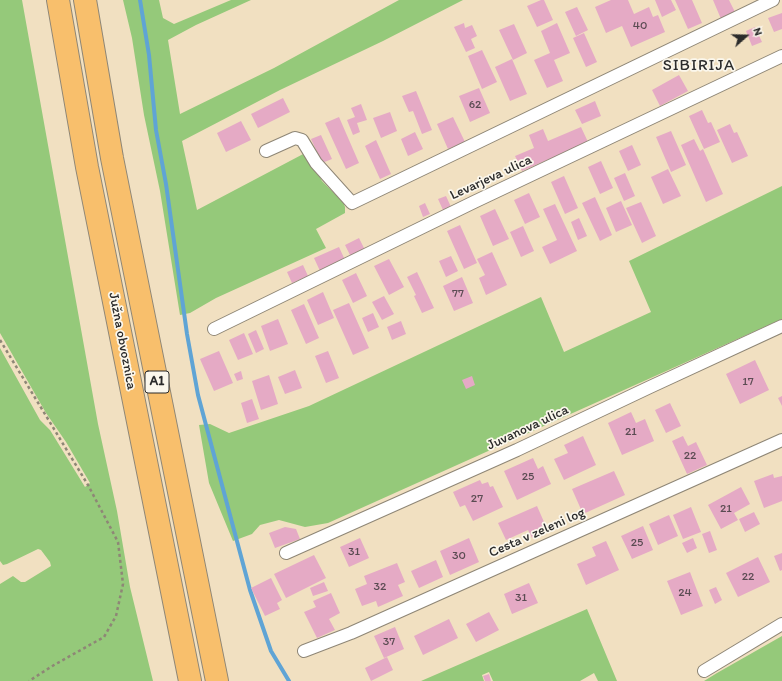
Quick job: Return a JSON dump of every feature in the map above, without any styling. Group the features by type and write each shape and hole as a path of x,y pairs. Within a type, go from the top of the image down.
{"highway":[{"name":"Južna obvoznica","path":"58,0 87,167 190,681"},
{"name":"Južna obvoznica","path":"84,0 112,158 217,681"},
{"path":"202,607 223,651 229,681"},
{"path":"176,609 175,671 177,681"}],"street":[{"path":"266,151 295,138 302,140 316,163 352,202 773,0"},
{"name":"Levarjeva ulica","path":"214,329 474,202 782,56"},
{"name":"Juvanova ulica","path":"286,553 510,454 782,326"},
{"name":"Cesta v zeleni log","path":"304,651 351,633 782,440"},
{"path":"704,672 782,624"}],"path":[{"path":"0,340 88,485 118,542 123,584 116,616 104,637 54,664 29,681"}],"green space":[{"path":"0,0 22,0 98,424 117,511 130,587 153,681 0,681 0,584 13,576 21,582 25,582 51,566 50,562 41,550 38,549 7,564 3,565 0,561 0,348 40,420 50,430 85,487 90,483 66,442 46,413 0,333"},
{"path":"123,0 159,0 163,18 174,24 231,0 251,0 196,25 168,40 180,114 274,68 399,0 463,0 383,41 280,90 182,141 197,210 307,152 322,181 342,199 345,207 345,213 316,229 326,248 216,298 190,313 180,315 160,191 144,115 132,38"},
{"path":"782,186 782,319 328,523 305,527 279,520 260,525 252,534 233,541 209,483 199,425 210,424 229,433 309,406 541,297 564,352 651,312 629,261"},
{"path":"587,609 617,681 598,681 594,673 580,681 493,681 489,672 482,675 484,681 421,681"},
{"path":"782,636 782,681 704,681 717,673"}],"building":[{"path":"544,0 553,20 537,27 527,6"},
{"path":"611,0 628,0 634,14 649,7 653,17 658,15 665,32 631,47 622,26 606,33 595,7"},
{"path":"655,0 671,0 676,10 662,17"},
{"path":"675,0 692,0 702,23 688,29"},
{"path":"713,0 729,0 735,12 721,19"},
{"path":"577,7 588,30 576,36 565,12"},
{"path":"782,13 782,29 774,32 768,18"},
{"path":"464,23 465,28 472,25 477,36 471,39 475,48 466,52 454,27"},
{"path":"557,23 570,53 554,60 563,81 547,88 534,60 550,53 541,31"},
{"path":"514,24 527,53 513,60 499,30"},
{"path":"755,27 762,42 752,46 746,31"},
{"path":"584,33 597,62 586,67 573,38"},
{"path":"482,50 497,82 482,89 468,56"},
{"path":"512,59 527,94 510,101 495,67"},
{"path":"679,75 688,91 660,106 652,90"},
{"path":"479,88 490,113 470,122 459,96"},
{"path":"416,91 432,130 422,134 413,111 409,112 402,96"},
{"path":"283,98 290,112 258,128 251,114"},
{"path":"595,101 601,116 582,124 575,110"},
{"path":"361,104 367,120 357,123 360,132 353,135 347,120 355,117 351,108"},
{"path":"702,110 708,123 711,122 720,142 704,149 689,116"},
{"path":"390,112 397,131 381,138 373,118"},
{"path":"339,117 359,163 346,169 325,123"},
{"path":"453,117 465,142 448,149 437,124"},
{"path":"241,121 251,140 226,152 217,133"},
{"path":"730,124 734,133 737,132 748,156 732,163 717,130"},
{"path":"581,127 588,142 522,171 515,156 534,148 529,135 543,129 548,141"},
{"path":"671,131 686,165 671,172 656,137"},
{"path":"415,132 423,149 408,156 401,139"},
{"path":"321,135 332,159 322,163 311,139"},
{"path":"694,139 700,151 703,149 723,194 706,202 681,145"},
{"path":"376,140 391,174 380,179 365,146"},
{"path":"632,145 641,165 628,171 619,151"},
{"path":"601,161 613,188 600,194 588,167"},
{"path":"668,169 681,196 663,204 651,177"},
{"path":"625,173 635,196 624,201 614,178"},
{"path":"564,176 578,208 565,214 551,182"},
{"path":"529,193 540,217 525,224 514,200"},
{"path":"446,196 451,207 443,210 438,199"},
{"path":"595,197 612,235 600,241 582,203"},
{"path":"621,201 632,225 616,232 606,208"},
{"path":"641,202 656,236 642,243 626,208"},
{"path":"425,203 430,214 423,217 419,206"},
{"path":"555,204 577,251 550,264 542,247 557,240 543,209"},
{"path":"495,209 509,239 493,246 480,216"},
{"path":"579,218 587,236 578,240 571,222"},
{"path":"460,225 477,263 464,269 447,231"},
{"path":"523,226 534,251 521,257 510,232"},
{"path":"359,238 365,250 351,257 345,245"},
{"path":"339,247 345,260 320,271 314,258"},
{"path":"492,252 507,285 486,295 479,278 485,275 477,259"},
{"path":"451,256 458,271 446,277 439,261"},
{"path":"389,259 404,287 389,295 374,266"},
{"path":"303,265 308,276 292,283 287,272"},
{"path":"417,272 434,308 422,313 414,296 416,295 407,277"},
{"path":"356,273 367,296 353,303 342,280"},
{"path":"462,277 473,303 454,311 443,286"},
{"path":"323,292 334,318 318,325 307,300"},
{"path":"384,296 394,314 382,320 372,302"},
{"path":"349,303 369,348 353,355 333,310"},
{"path":"304,304 319,338 306,344 291,310"},
{"path":"373,313 379,327 368,332 362,318"},
{"path":"278,319 288,344 270,351 261,326"},
{"path":"401,321 406,334 392,340 387,327"},
{"path":"256,330 264,349 256,353 248,334"},
{"path":"244,333 253,354 238,360 229,340"},
{"path":"219,351 233,383 214,391 200,359"},
{"path":"328,351 339,378 326,383 315,356"},
{"path":"755,360 769,390 740,404 726,374"},
{"path":"295,370 302,388 285,394 278,377"},
{"path":"241,371 243,379 237,381 234,374"},
{"path":"269,375 278,404 261,410 252,381"},
{"path":"472,376 475,385 466,389 462,380"},
{"path":"782,396 782,406 778,398"},
{"path":"252,399 259,419 247,423 241,403"},
{"path":"670,403 681,426 666,433 655,410"},
{"path":"631,412 636,423 645,419 654,441 622,455 608,423"},
{"path":"583,436 596,465 564,480 554,459 568,453 564,445"},
{"path":"683,436 688,446 696,442 707,465 687,474 672,441"},
{"path":"533,458 538,469 543,466 551,484 517,500 504,471"},
{"path":"614,471 625,495 583,514 572,489"},
{"path":"773,474 774,478 782,476 782,501 764,508 754,481"},
{"path":"480,480 482,484 488,482 490,487 493,486 503,507 473,521 465,505 460,507 453,492"},
{"path":"741,487 750,504 734,513 738,520 721,529 708,505"},
{"path":"537,506 548,531 532,538 528,530 506,540 498,523"},
{"path":"691,507 701,532 683,539 673,515"},
{"path":"754,512 760,524 745,532 739,519"},
{"path":"669,515 678,536 658,545 649,524"},
{"path":"643,526 653,550 632,559 621,536"},
{"path":"285,527 296,529 300,539 275,548 269,533"},
{"path":"710,531 717,550 709,553 702,534"},
{"path":"360,538 369,558 349,567 340,547"},
{"path":"469,538 479,562 450,575 440,551"},
{"path":"693,538 697,548 687,553 682,543"},
{"path":"606,541 619,570 586,585 577,564 596,556 592,547"},
{"path":"782,553 782,570 780,571 774,556"},
{"path":"314,555 326,578 286,598 274,574"},
{"path":"758,557 770,582 738,597 726,573"},
{"path":"436,560 443,577 419,588 411,571"},
{"path":"397,563 405,582 398,585 403,596 378,607 376,601 362,606 355,589 367,584 364,576"},
{"path":"690,572 703,606 681,615 667,581"},
{"path":"271,578 282,600 277,603 280,609 265,616 251,588"},
{"path":"324,582 328,591 313,596 310,588"},
{"path":"529,583 538,603 512,614 504,594"},
{"path":"716,587 722,600 715,604 709,590"},
{"path":"331,593 340,613 329,619 335,630 317,638 304,612 316,607 313,601"},
{"path":"489,612 499,630 476,642 466,624"},
{"path":"449,619 458,638 423,655 414,636"},
{"path":"395,627 404,649 384,658 374,636"},
{"path":"387,657 393,670 371,681 365,668"},
{"path":"489,674 491,681 485,681 483,676"}],"waterway":[{"path":"140,0 149,55 156,130 166,184 187,334 198,395 250,590 271,651 289,681"}],"district":[{"name":"SIBIRIJA","path":"699,66"}]}
